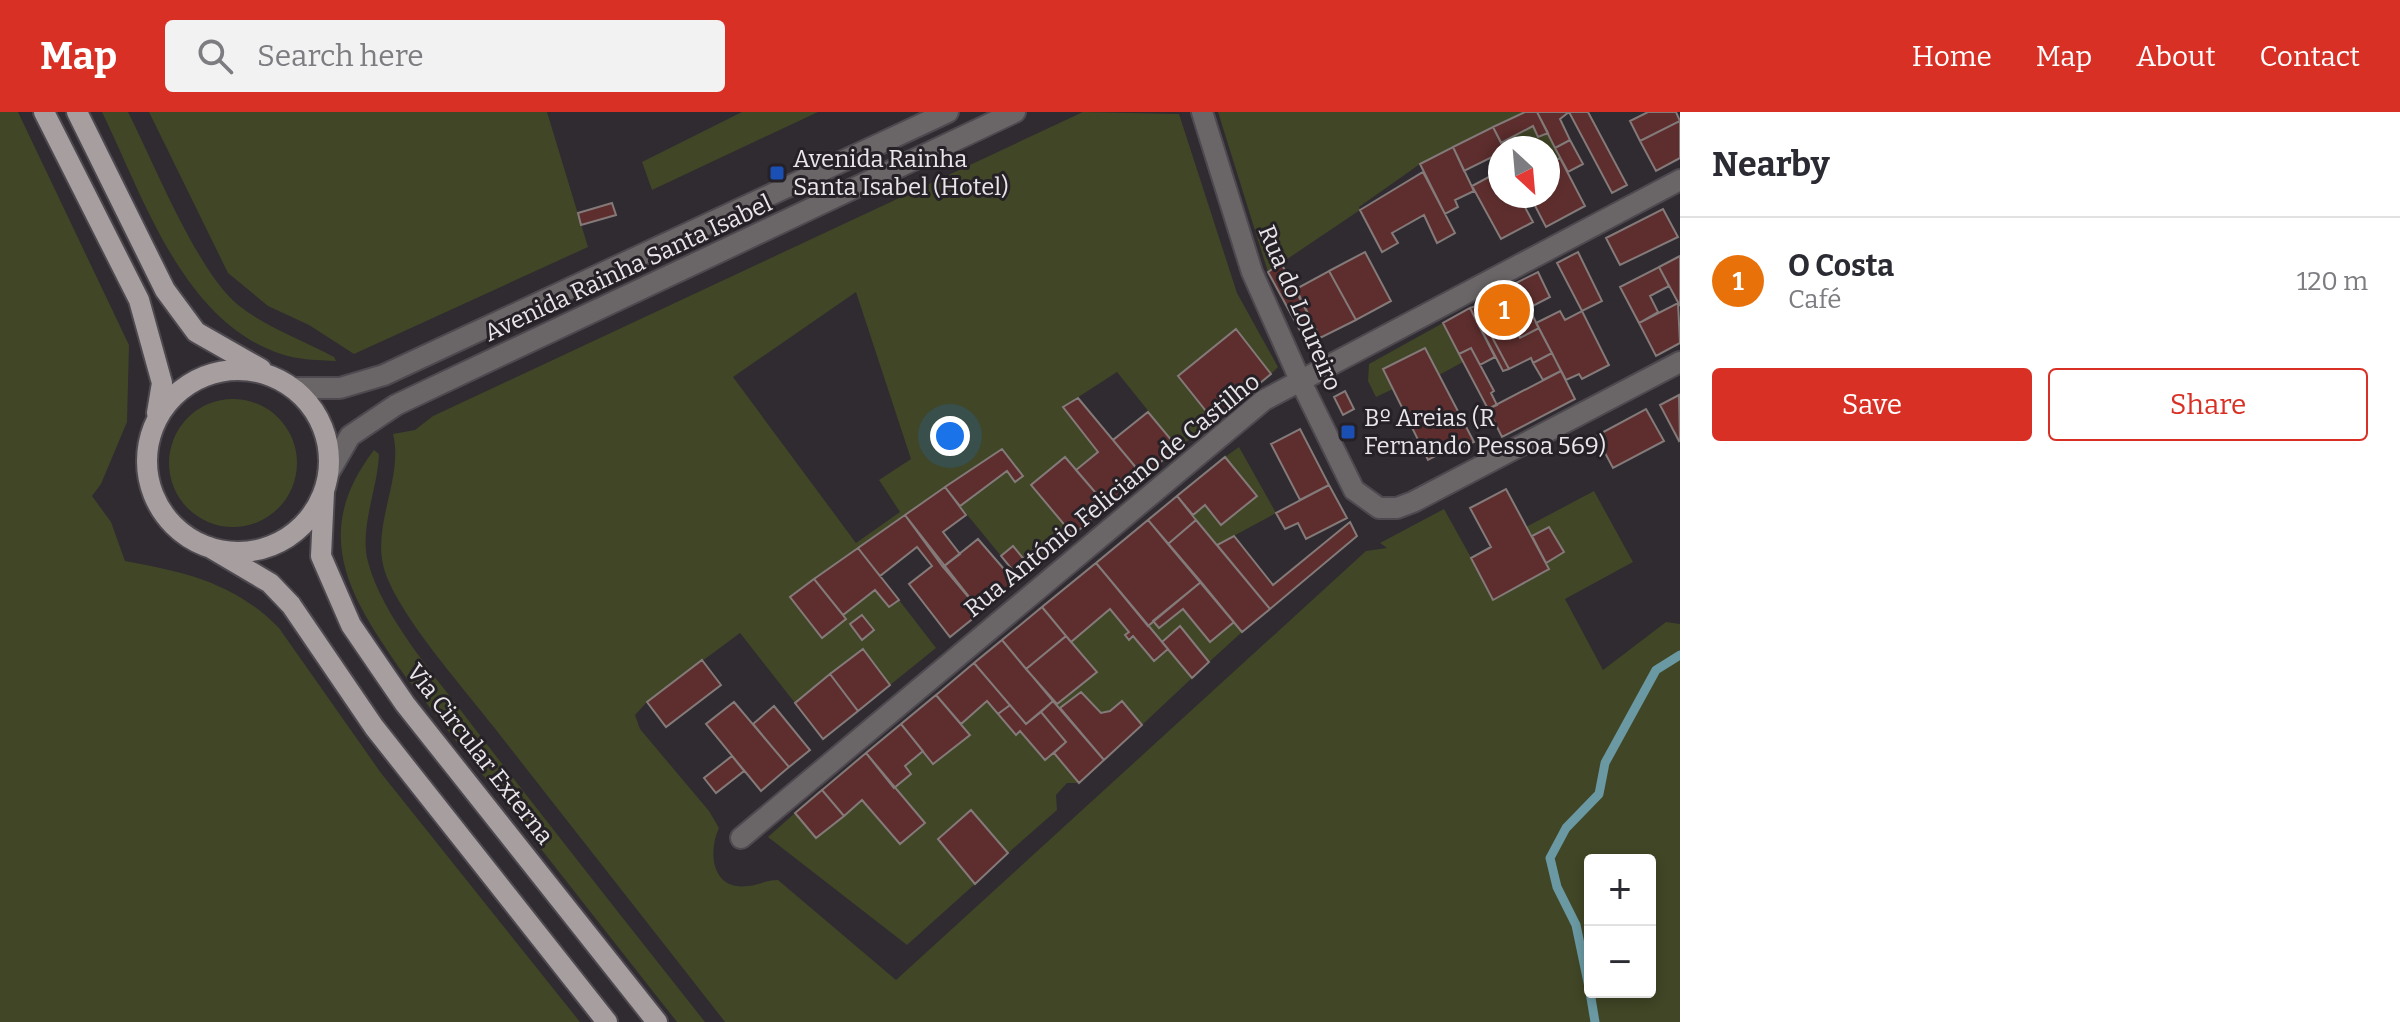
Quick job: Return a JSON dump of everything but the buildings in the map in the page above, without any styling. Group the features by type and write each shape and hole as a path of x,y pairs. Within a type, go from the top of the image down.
{"main road":[{"path":"44,112 139,300 162,383 147,453 148,478 159,507 180,532 270,583 291,605 374,727 607,1022"},
{"path":"77,112 165,290 196,332 288,384 307,399 323,424 330,456 326,483 310,518 285,539 242,552 209,547"},
{"path":"155,423 172,398 197,379 222,371 253,370 288,384"},
{"name":"Via Circular Externa","path":"326,483 321,556 351,625 405,704 657,1022"}],"street":[{"name":"Avenida Rainha Santa Isabel","path":"288,384 340,388 384,375 948,112"},
{"name":"Avenida Rainha Santa Isabel","path":"326,483 350,436 396,405 1015,112"},
{"name":"Rua do Loureiro","path":"1202,112 1252,272 1300,380 1354,490 1379,508 1397,508 1413,502 1680,362"},
{"name":"Rua António Feliciano de Castilho","path":"741,838 1264,400 1680,180"}],"green space":[{"path":"0,112 18,112 129,345 127,422 101,484 92,496 111,522 125,561 188,575 227,590 245,600 279,628 381,773 580,1022 0,1022"},
{"path":"102,112 128,112 191,241 222,288 237,304 272,326 334,357 336,361 301,359 281,354 247,338 217,314 192,286 170,252"},
{"path":"149,112 547,112 588,247 354,354 309,325 268,306 228,273"},
{"path":"742,112 818,112 652,190 642,162"},
{"path":"1083,112 1179,114 1237,293 1278,367 1271,374 1235,329 1178,376 1214,421 1178,448 1117,372 1063,407 1098,452 1076,470 1065,457 1031,485 1073,535 1032,569 1013,547 1001,556 960,506 1007,471 1015,482 1022,476 1001,450 791,597 846,619 843,615 875,590 889,607 899,600 936,648 890,685 862,649 795,703 740,633 647,702 635,715 640,729 709,811 719,828 714,858 720,876 736,886 778,880 896,980 1366,551 1387,548 1380,543 1444,509 1494,599 1549,570 1546,563 1563,552 1549,527 1532,536 1526,527 1594,491 1633,562 1565,599 1603,670 1666,622 1680,624 1680,1022 725,1022 433,651 393,590 381,555 381,538 394,468 393,434 415,430 433,416","holes":["856,292 911,459 879,480 900,512 856,543 733,377"]},
{"path":"1218,112 1525,112 1420,164 1359,207 1360,210 1268,272"},
{"path":"1533,126 1538,136 1514,136"},
{"path":"1443,323 1463,362 1439,375 1424,348 1383,369 1393,389 1376,397 1368,381 1369,364"},
{"path":"233,399 258,404 278,418 292,438 297,463 292,488 278,508 258,522 233,527 208,522 188,508 174,488 169,463 174,438 188,418 208,404"},
{"path":"1239,447 1276,513 1217,545 1193,515 1205,505 1222,525 1256,497 1225,457"},
{"path":"374,450 379,454 367,522 366,549 375,583 398,626 705,1022 677,1022 405,676 369,621 354,594 345,567 341,539 344,511 354,481"},
{"path":"1110,609 1129,632 1126,635 1130,639 1133,636 1153,661 1168,649 1192,678 1142,725 1122,701 1110,711 1101,713 1081,692 1060,708 1057,704 1097,672 1071,642"},
{"path":"1183,609 1210,642 1234,622 1242,632 1209,662 1180,627 1162,642 1148,626 1153,621 1160,628"},
{"path":"987,701 1015,734 1020,731 1044,760 1054,753 1079,783 1067,783 1056,795 1057,810 1008,853 971,811 975,884 907,945 768,837 795,813 816,838 862,800 900,844 925,823 894,788 911,774 905,766 923,751 934,764 969,735 961,724"}],"waterway":[{"path":"1584,963 1576,925 1557,887 1550,858 1566,828 1599,794 1605,763 1656,670 1680,655"},
{"path":"1591,998 1595,1022"}],"place":[{"name":"Avenida Rainha Santa Isabel (Hotel)","path":"777,173"},
{"name":"O Costa","path":"1504,310"},
{"name":"Bº Areias (R Fernando Pessoa 569)","path":"1348,432"}]}
